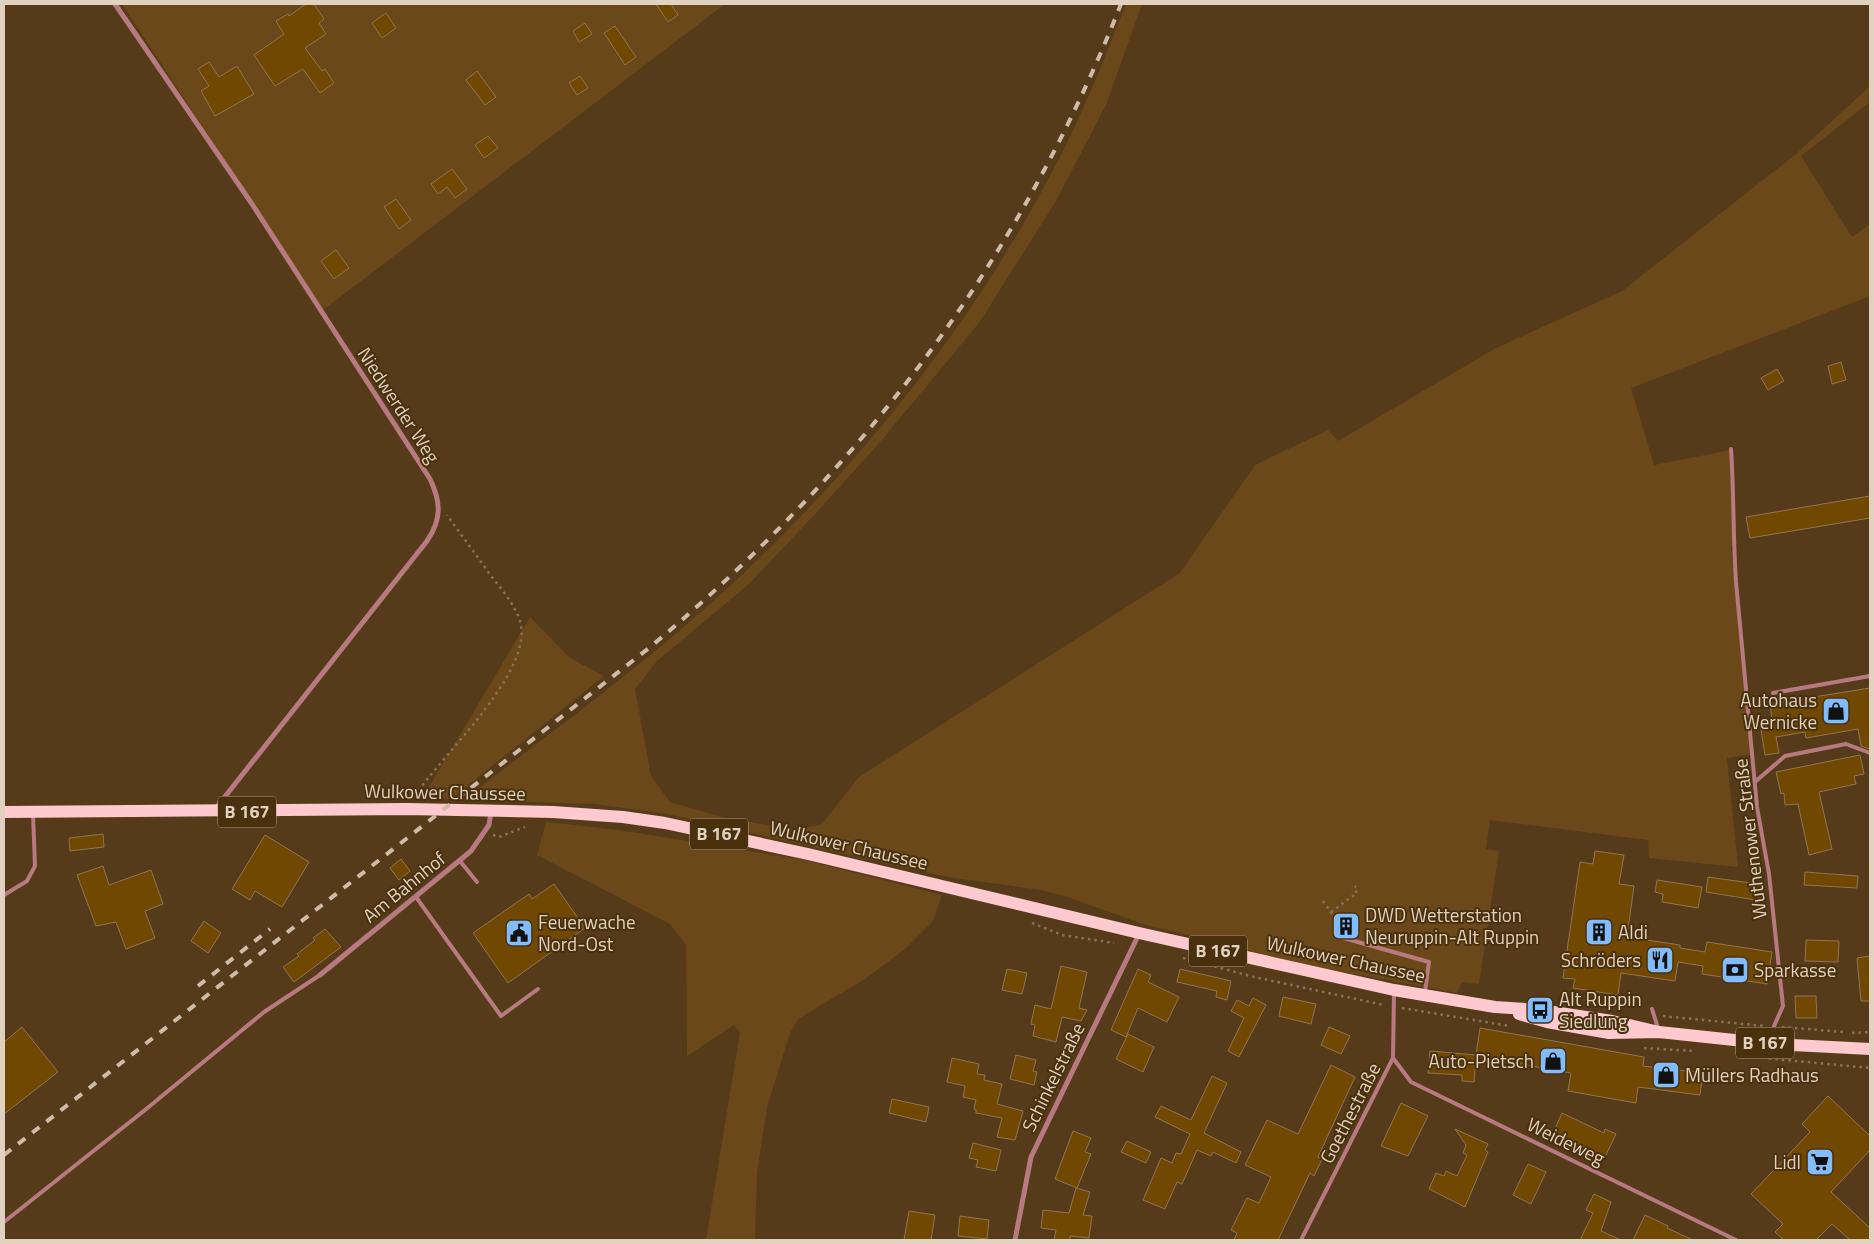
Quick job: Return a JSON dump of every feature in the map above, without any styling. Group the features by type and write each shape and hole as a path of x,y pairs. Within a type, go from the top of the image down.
{"main road":[{"name":"Wulkower Chaussee","path":"4,812 213,812 407,809 614,816 665,822 1394,990 1495,1007 1540,1010 1612,1021 1660,1032 1772,1044 1870,1049"}],"street":[{"name":"Niedwerder Weg","path":"115,4 257,212 430,479 439,504"},
{"path":"213,812 427,541 438,521 439,504"},
{"name":"Am Bahnhof","path":"320,975 460,861 484,834 489,825 491,811"},
{"name":"Schinkelstraße","path":"1015,1240 1031,1156 1140,933"}],"lane":[{"name":"Wuthenower Straße","path":"1731,449 1735,506 1733,546 1736,582 1756,781 1783,1006 1774,1026 1772,1044"},
{"path":"1773,693 1870,676"},
{"path":"1756,781 1785,756 1846,744 1870,753"},
{"path":"4,895 27,881 34,866 33,812"},
{"path":"460,861 477,882"},
{"path":"416,897 501,1016 538,989"},
{"path":"1340,937 1429,962 1424,995"},
{"path":"4,1222 264,1012 320,975"},
{"name":"Goethestraße","path":"1301,1240 1393,1058 1394,990"},
{"path":"1652,1009 1660,1032"},
{"name":"Weideweg","path":"1393,1058 1411,1082 1736,1240"}],"path":[{"path":"407,809 426,778 447,757 503,684 515,664 523,635 519,618 510,601 439,504"},
{"path":"484,834 499,836 524,827 533,827"},
{"path":"1331,912 1357,893 1354,888 1356,886"},
{"path":"1323,901 1343,930"},
{"path":"1024,920 1062,935 1113,943"},
{"path":"1180,958 1254,977 1379,1004"},
{"path":"1410,1010 1516,1026"},
{"path":"1654,1015 1851,1033 1870,1032"},
{"path":"1639,1047 1700,1052"},
{"path":"1740,1056 1870,1068"}],"shaded area":[{"path":"122,4 725,4 323,310"},
{"path":"1126,4 1142,4 1106,105 1056,201 979,323 880,442 816,513 749,584 657,661 635,689 651,776 670,802 725,818 797,830 822,824 859,777 1180,573 1255,465 1328,430 1338,441 1496,348 1622,291 1796,154 1870,86 1870,102 1801,156 1852,237 1870,224 1870,296 1631,388 1654,465 1731,450 1733,546 1731,547 1753,754 1727,758 1738,867 1649,858 1648,840 1490,820 1486,849 1499,851 1479,984 1462,982 1457,993 1306,965 1143,924 1065,896 1041,890 947,877 667,814 595,804 463,800 600,696 699,614 784,533 836,479 886,421 976,299 1017,235 1054,169 1086,102"},
{"path":"530,617 570,658 604,676 451,799 423,797"},
{"path":"546,822 619,830 805,860 942,895 933,921 905,949 865,979 798,1019 790,1033 767,1107 757,1172 755,1240 706,1240 740,1033 734,1025 687,1056 686,945 670,924 537,855"}],"building":[{"path":"306,4 314,4 324,19 319,23 326,34 305,48 322,71 325,69 334,83 320,93 303,69 275,86 254,55 284,34 276,21 288,14 289,16"},
{"path":"656,4 671,4 678,15 668,22"},
{"path":"386,13 396,28 382,38 372,23"},
{"path":"585,23 592,34 579,42 573,31"},
{"path":"615,26 636,57 625,65 604,33"},
{"path":"209,62 219,77 237,66 254,94 215,116 201,91 209,86 198,69"},
{"path":"477,71 496,97 485,105 466,80"},
{"path":"580,76 588,88 577,95 569,83"},
{"path":"488,136 498,148 484,158 475,145"},
{"path":"452,169 467,189 455,198 447,187 438,194 431,184"},
{"path":"396,199 411,220 399,229 384,207"},
{"path":"336,250 349,268 334,279 321,261"},
{"path":"1841,362 1846,380 1832,384 1828,366"},
{"path":"1777,369 1784,381 1768,390 1761,378"},
{"path":"1870,496 1870,518 1750,538 1746,517"},
{"name":"Autohaus Wernicke","path":"1870,688 1870,749 1861,746 1858,729 1806,738 1805,732 1776,737 1779,753 1765,755 1761,730 1773,728 1770,704"},
{"path":"1860,755 1864,774 1854,776 1856,784 1819,792 1832,849 1809,855 1798,804 1785,805 1784,793 1781,794 1776,772"},
{"path":"103,834 104,847 70,851 69,838"},
{"path":"265,835 309,862 282,907 255,891 250,900 232,889"},
{"name":"Aldi","path":"1595,851 1624,855 1619,884 1634,886 1627,937 1680,945 1680,948 1705,952 1707,942 1772,952 1767,984 1702,974 1703,966 1678,962 1675,981 1621,973 1618,995 1573,988 1575,979 1563,978 1580,862 1593,864"},
{"path":"401,859 410,871 399,880 390,868"},
{"path":"103,866 109,885 151,870 163,904 145,911 155,938 126,949 116,922 96,926 77,875"},
{"path":"1805,872 1858,876 1857,888 1804,885"},
{"path":"1708,877 1765,885 1762,901 1706,892"},
{"path":"1657,880 1702,887 1698,908 1662,902 1663,894 1655,892"},
{"path":"554,884 585,928 508,983 473,933 529,894 532,899"},
{"path":"204,921 221,933 208,953 191,941"},
{"path":"325,929 341,947 294,982 283,967 299,956 297,954 315,940 313,938"},
{"path":"1806,940 1839,941 1838,962 1805,961"},
{"path":"1870,956 1870,1001 1861,1001 1857,958"},
{"path":"1061,966 1087,972 1079,1008 1087,1010 1081,1021 1062,1017 1056,1042 1033,1036 1035,1025 1031,1024 1035,1005 1051,1009"},
{"path":"1007,969 1027,973 1022,994 1002,990"},
{"path":"1138,969 1151,975 1148,982 1179,997 1167,1022 1138,1008 1126,1037 1111,1030"},
{"path":"1180,969 1231,981 1227,1000 1216,997 1217,991 1177,982"},
{"path":"1795,996 1816,996 1817,1018 1796,1018"},
{"path":"1283,997 1316,1004 1311,1024 1279,1016"},
{"path":"1253,998 1266,1005 1239,1057 1228,1051 1244,1018 1231,1011 1237,1000 1249,1006"},
{"path":"22,1027 58,1072 4,1114 4,1042"},
{"path":"1329,1027 1350,1036 1341,1054 1321,1045"},
{"path":"1480,1028 1644,1057 1643,1066 1703,1073 1700,1095 1638,1087 1636,1103 1568,1091 1571,1073 1476,1056 1474,1082 1462,1081 1462,1075 1428,1073 1430,1051 1476,1055"},
{"path":"1128,1034 1154,1047 1143,1072 1116,1059"},
{"path":"1016,1055 1036,1060 1033,1071 1037,1072 1034,1085 1010,1079"},
{"path":"952,1058 979,1064 977,1074 985,1075 984,1080 1002,1084 997,1104 1023,1111 1015,1140 997,1137 1002,1118 976,1113 974,1109 976,1100 963,1097 965,1086 947,1082"},
{"path":"1331,1065 1355,1077 1318,1157 1322,1159 1314,1176 1310,1173 1278,1240 1234,1240 1237,1233 1231,1230 1247,1198 1259,1203 1271,1177 1245,1165 1267,1120 1298,1134"},
{"path":"1212,1076 1227,1083 1204,1133 1241,1152 1236,1163 1213,1152 1211,1156 1197,1150 1182,1184 1177,1182 1165,1209 1143,1200 1161,1158 1172,1163 1176,1153 1181,1154 1190,1134 1155,1117 1161,1106 1191,1120"},
{"name":"Lidl","path":"1828,1096 1870,1136 1870,1150 1831,1192 1870,1228 1870,1240 1850,1240 1832,1224 1816,1240 1784,1240 1775,1232 1783,1224 1751,1194 1810,1132 1802,1124"},
{"path":"892,1099 929,1107 926,1122 889,1113"},
{"path":"1401,1103 1428,1116 1408,1156 1381,1146"},
{"path":"1562,1113 1604,1133 1605,1129 1616,1134 1605,1157 1553,1133"},
{"path":"1455,1129 1488,1144 1485,1150 1488,1152 1465,1207 1429,1189 1436,1173 1444,1176 1446,1171 1457,1176 1467,1155 1463,1153 1466,1145"},
{"path":"1073,1131 1091,1138 1085,1152 1091,1154 1077,1188 1055,1179"},
{"path":"1127,1141 1151,1152 1146,1163 1121,1152"},
{"path":"973,1143 1001,1150 996,1171 976,1167 978,1160 969,1158"},
{"path":"1528,1164 1546,1172 1531,1204 1513,1195"},
{"path":"1076,1188 1090,1192 1083,1215 1092,1216 1089,1238 1070,1236 1070,1240 1054,1240 1056,1230 1041,1228 1043,1210 1069,1213"},
{"path":"1594,1194 1611,1202 1601,1231 1621,1240 1580,1240 1593,1213 1586,1210"},
{"path":"909,1211 935,1215 931,1240 904,1240"},
{"path":"1645,1215 1668,1226 1667,1228 1693,1240 1633,1240"},
{"path":"960,1216 989,1220 987,1239 958,1236"}],"railway":[{"path":"4,1155 649,648 726,580 798,509 865,434 927,356 983,274 1034,188 1080,98 1121,4"},
{"path":"198,986 270,929"}],"place":[{"name":"Autohaus Wernicke","path":"1836,711"},
{"name":"DWD Wetterstation Neuruppin-Alt Ruppin","path":"1346,926"},
{"name":"Aldi","path":"1599,932"},
{"name":"Feuerwache Nord-Ost","path":"519,933"},
{"name":"Schröders","path":"1660,960"},
{"name":"Sparkasse","path":"1735,970"},
{"name":"Alt Ruppin Siedlung","path":"1540,1010"},
{"name":"Auto-Pietsch","path":"1553,1061"},
{"name":"Müllers Radhaus","path":"1666,1075"},
{"name":"Lidl","path":"1820,1162"}]}
